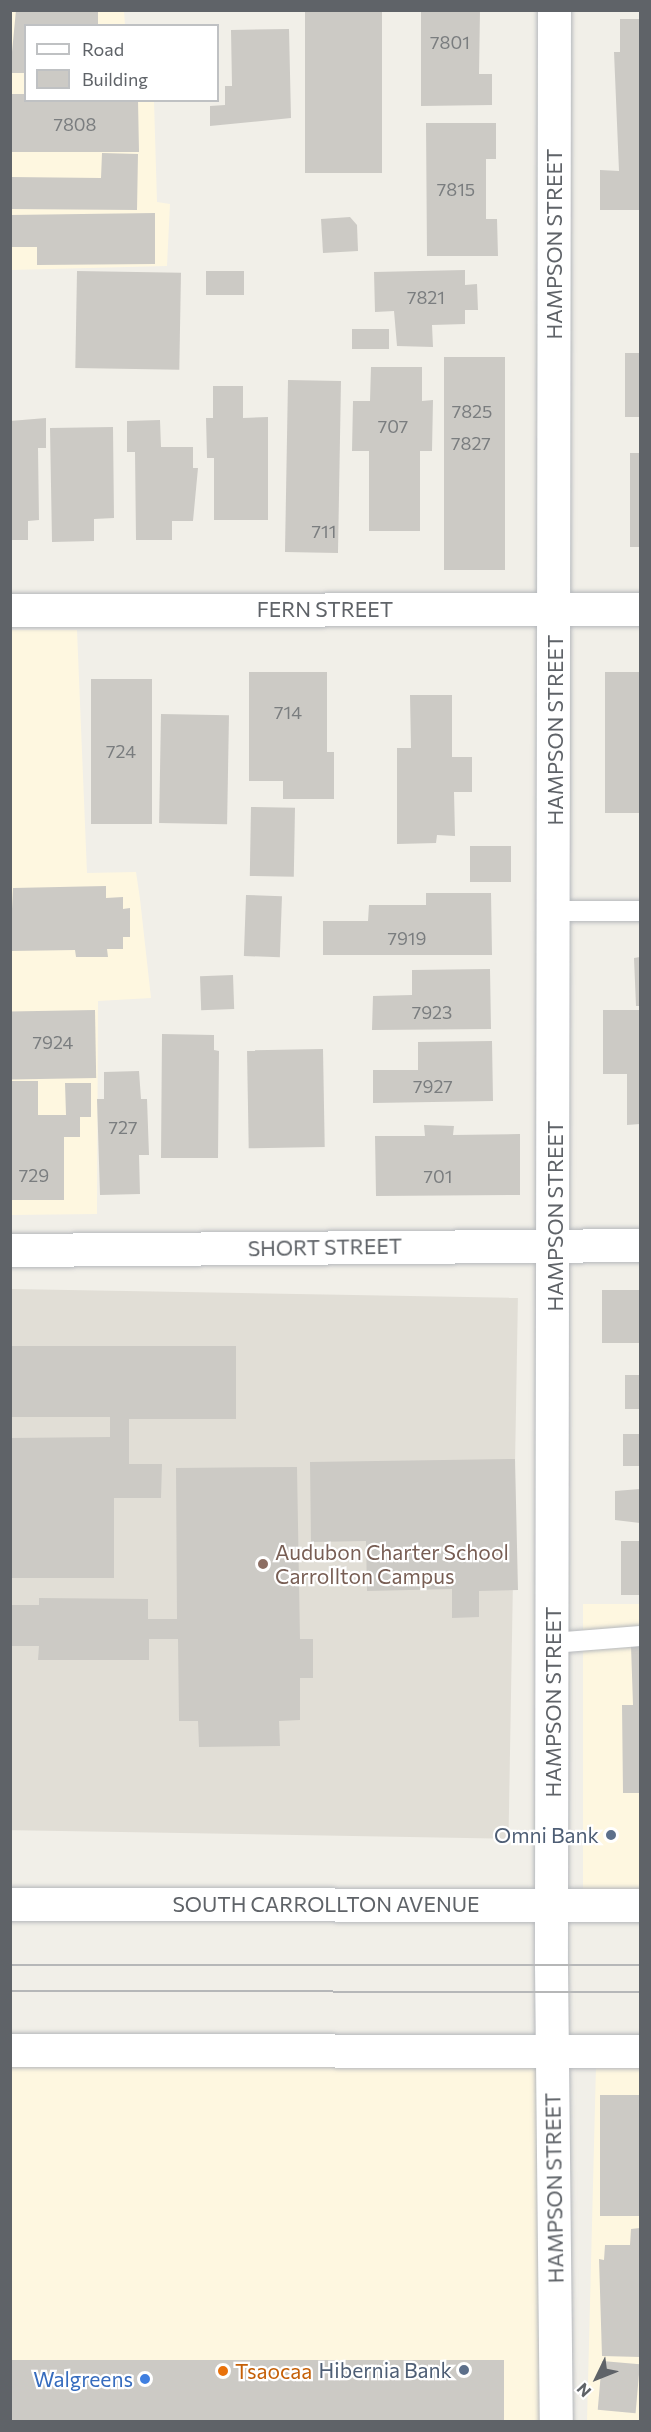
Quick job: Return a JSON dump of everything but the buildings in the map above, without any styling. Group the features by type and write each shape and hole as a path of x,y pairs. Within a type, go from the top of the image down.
{"street":[{"name":"HAMPSON STREET","path":"554,10 555,1244 552,2050 556,2421"},
{"name":"FERN STREET","path":"10,610 640,609"},
{"name":"SHORT STREET","path":"10,1250 640,1245"},
{"name":"SOUTH CARROLLTON AVENUE","path":"10,1904 640,1905"},
{"path":"10,2050 640,2051"}],"lane":[{"path":"555,911 640,911"},
{"path":"553,1643 640,1636"}],"shaded area":[{"path":"10,11 124,11 125,24 24,24 24,102 154,102 157,202 170,204 167,266 11,270"},
{"path":"10,630 77,630 87,873 136,872 151,998 98,1001 97,1214 11,1215"},
{"name":"Audubon Charter School Carrollton Campus","path":"11,1289 518,1298 508,1839 10,1830"},
{"path":"583,1604 640,1604 640,1889 583,1889"},
{"path":"10,2050 552,2050 552,2421 10,2421"},
{"path":"596,2066 640,2066 640,2421 587,2422"}],"tram line":[{"path":"10,1965 640,1965"},
{"path":"10,1991 640,1992"}],"place":[{"name":"Audubon Charter School Carrollton Campus","path":"263,1564"},
{"name":"Omni Bank","path":"611,1835"},
{"name":"Hibernia Bank","path":"464,2370"},
{"name":"Tsaocaa","path":"223,2371"},
{"name":"Walgreens","path":"145,2379"}]}
